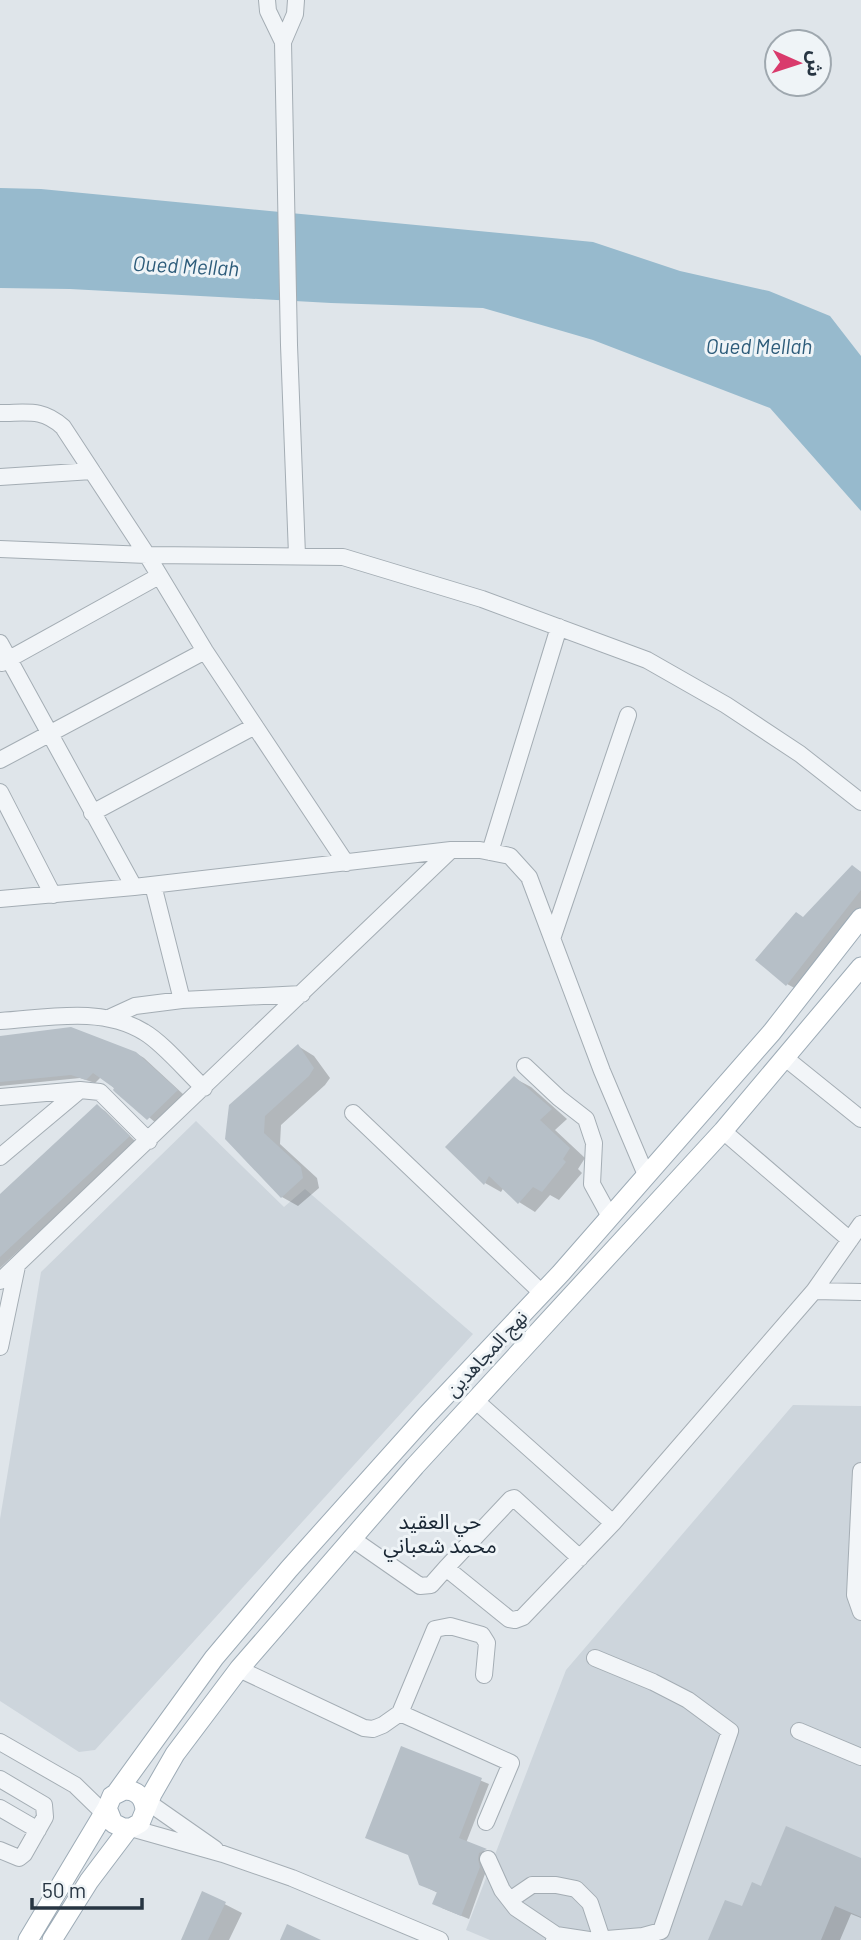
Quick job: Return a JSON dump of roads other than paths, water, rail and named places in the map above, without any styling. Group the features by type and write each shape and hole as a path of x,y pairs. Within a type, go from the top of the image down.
{"main road":[{"name":"نهج المجاهدين","path":"28,1940 111,1805 214,1658 426,1416 542,1293 772,1032 861,918"},
{"name":"نهج المجاهدين","path":"145,1804 175,1754 239,1669 351,1538 723,1131 861,967"},
{"path":"52,1940 89,1881 130,1828 143,1819 145,1804 131,1790 111,1805 118,1826 130,1828"}],"street":[{"path":"267,0 268,11 283,42"},
{"path":"296,0 295,14 283,42 289,345 297,555"},
{"path":"0,413 41,413 50,416 63,427 147,555 205,651 346,863"},
{"path":"0,477 92,471"},
{"path":"0,550 343,557 482,599 647,660 726,705 800,754 861,802"},
{"path":"4,662 159,576"},
{"path":"490,852 559,627"},
{"path":"0,643 4,662 49,735 134,887"},
{"path":"0,761 205,651"},
{"path":"553,936 628,715"},
{"path":"92,813 255,726"},
{"path":"0,792 53,895"},
{"path":"0,899 153,885 452,850 481,849 510,856 529,877 602,1071 646,1175"},
{"path":"0,1281 452,850"},
{"path":"153,885 183,1000"},
{"path":"111,1017 135,1006 183,1000 302,994"},
{"path":"0,1021 111,1017 147,1032 204,1088"},
{"path":"784,1057 861,1119"},
{"path":"525,1066 586,1119 594,1143 592,1184 609,1215"},
{"path":"0,1097 79,1090 100,1092 149,1141"},
{"path":"0,1157 79,1090"},
{"path":"353,1113 542,1293"},
{"path":"723,1131 850,1240"},
{"path":"446,1568 509,1619 523,1617 613,1523 814,1291 861,1224"},
{"path":"0,1347 18,1265"},
{"path":"814,1291 861,1292"},
{"path":"476,1401 613,1523"},
{"path":"861,1471 855,1595 861,1612"},
{"path":"351,1538 419,1586 431,1585 514,1498 580,1558"},
{"path":"239,1669 364,1728 373,1729 400,1713 435,1629 442,1626 482,1635 486,1643 484,1675"},
{"path":"488,1859 502,1890 516,1908 555,1938 595,1940 659,1936 730,1731 688,1700 595,1658"},
{"path":"400,1713 511,1763 486,1822"},
{"path":"799,1731 861,1757"},
{"path":"0,1742 111,1805"},
{"path":"0,1779 44,1805 45,1817 19,1858 0,1850"},
{"path":"75,1785 111,1805"},
{"path":"145,1804 223,1854"},
{"path":"0,1808 38,1830"},
{"path":"130,1828 223,1854 292,1878 440,1940"},
{"path":"510,1900 532,1885 556,1885 576,1889 590,1903 595,1940"}],"water":[{"name":"Oued Mellah","path":"0,188 41,189 593,242 680,271 769,291 830,316 861,356 861,511 770,408 593,340 483,308 0,288"}],"district":[{"name":"حي العقيد محمد شعباني","path":"440,1532"}]}
